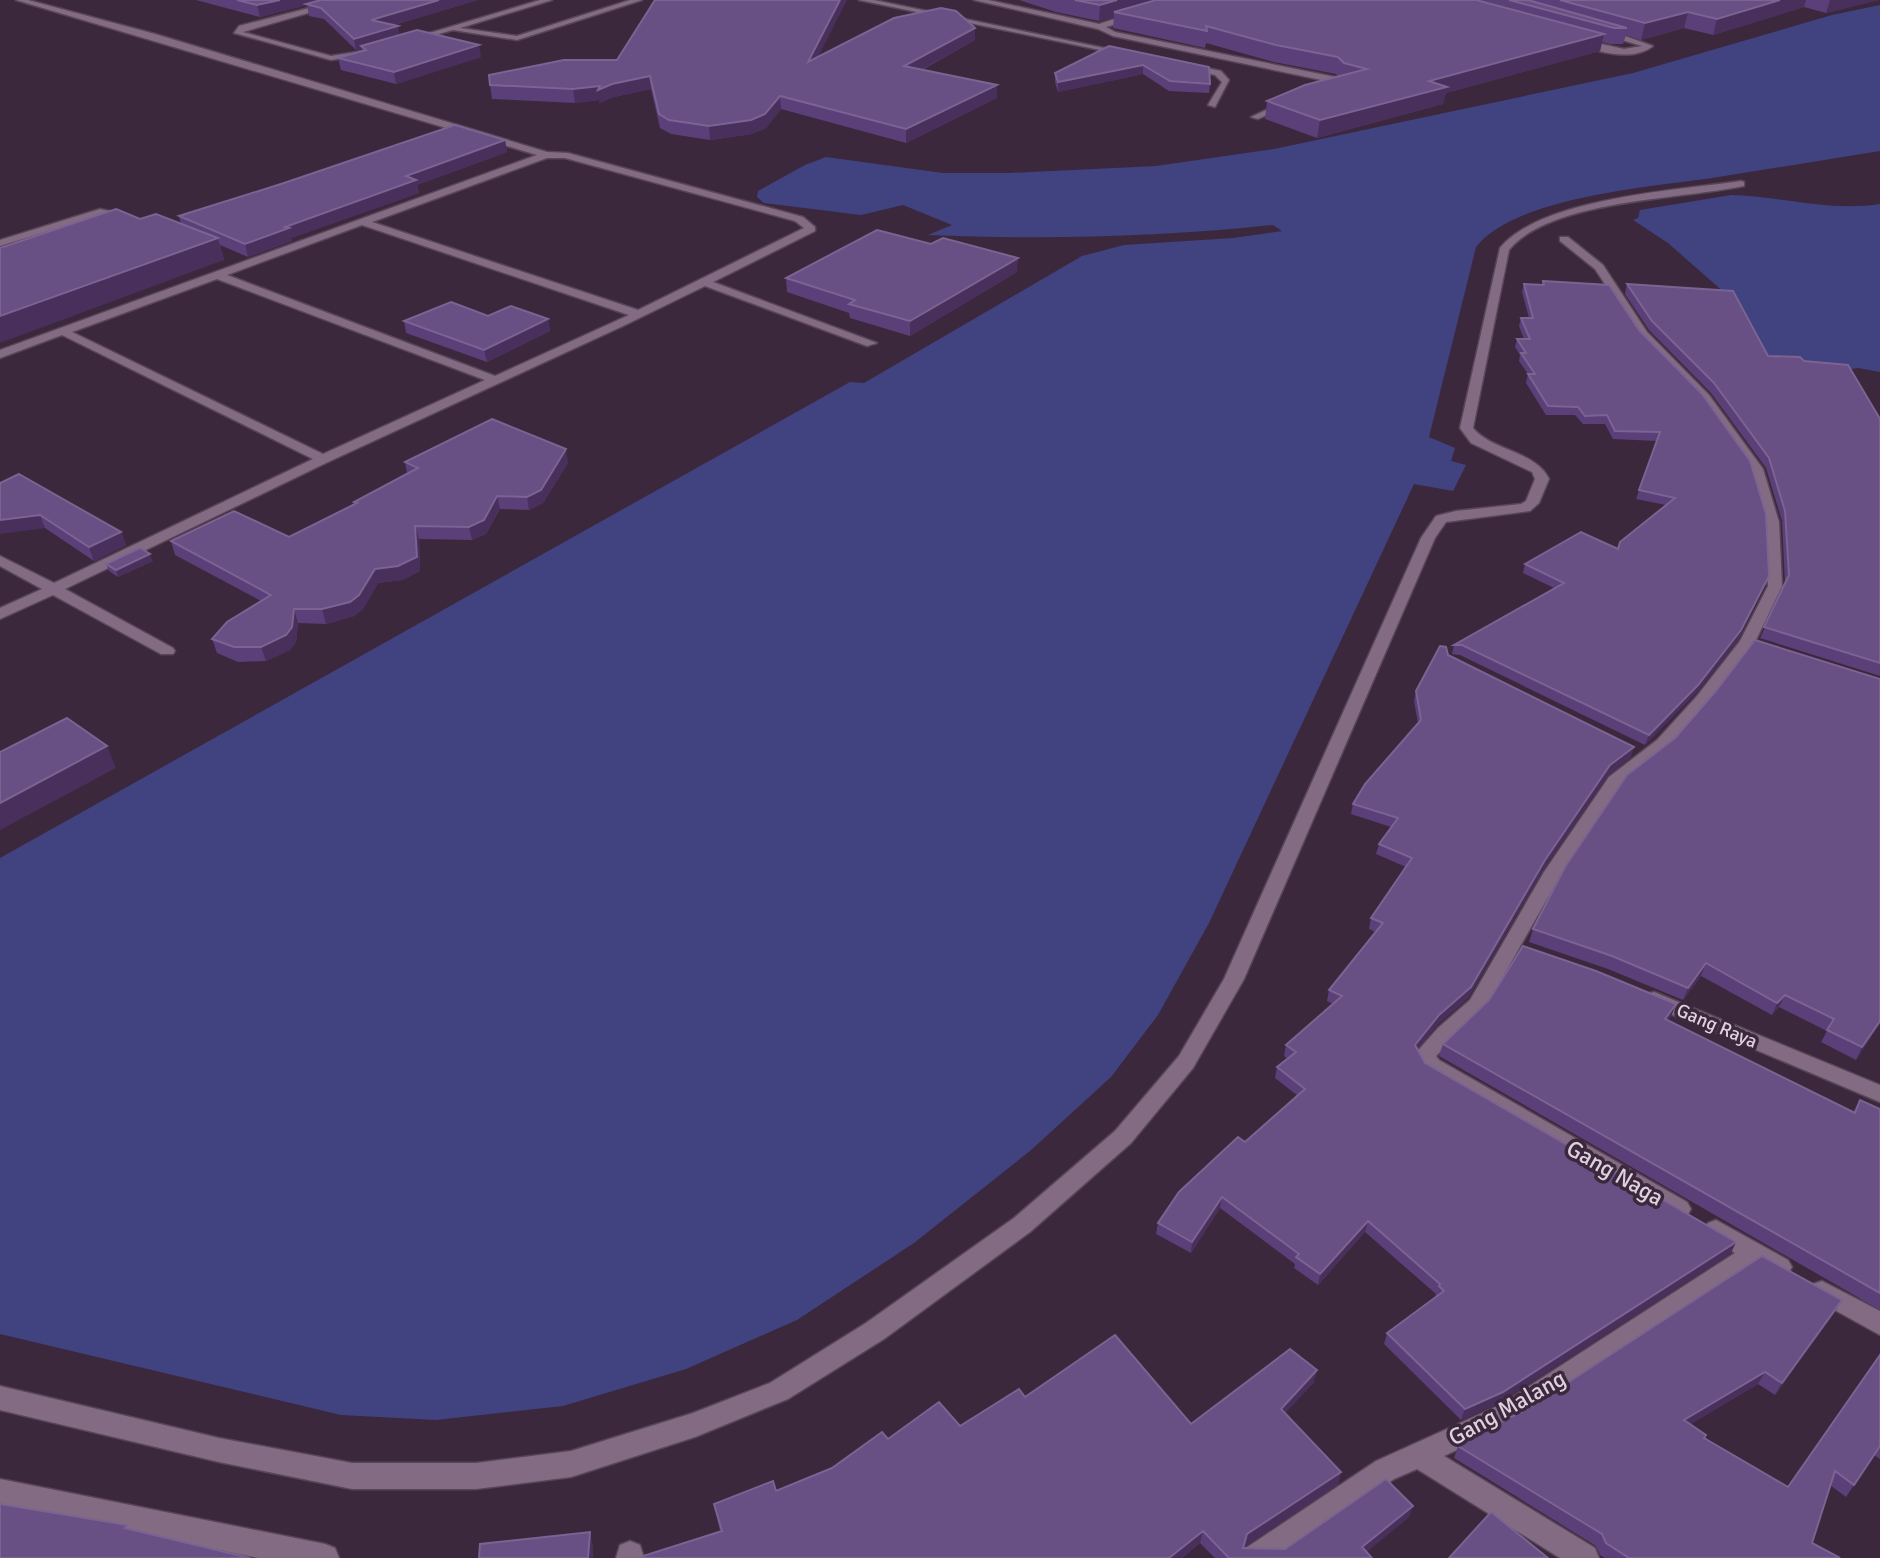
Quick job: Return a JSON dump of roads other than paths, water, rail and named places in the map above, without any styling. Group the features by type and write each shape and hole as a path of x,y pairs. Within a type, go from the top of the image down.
{"street":[{"path":"0,614 324,459 639,314 811,229 799,219 565,155 546,155 152,36 20,0"},
{"path":"349,0 242,28 238,33 331,58 350,57 375,50"},
{"path":"400,43 548,0"},
{"path":"451,29 517,38 638,0"},
{"path":"863,0 1136,55"},
{"path":"978,0 1101,27 1113,34 1335,80 1335,84 1312,93"},
{"path":"1101,27 1180,0"},
{"path":"1570,38 1610,49 1631,51 1649,46 1600,31"},
{"path":"1591,55 1610,49"},
{"path":"1177,64 1218,73 1226,82 1212,105"},
{"path":"1255,117 1301,98"},
{"path":"0,354 546,155"},
{"path":"0,1398 219,1450 352,1476 476,1476 571,1464 695,1424 779,1391 875,1331 1022,1225 1123,1137 1186,1062 1234,979 1428,538 1441,519 1455,515 1517,510 1532,503 1542,479 1538,470 1476,440 1466,428 1504,250 1517,236 1538,225 1567,216 1604,207 1741,184"},
{"path":"0,243 100,212 133,217"},
{"path":"362,222 639,314"},
{"path":"1538,955 1513,946 1552,876 1615,781 1663,744 1753,644 1775,586 1772,522 1756,469 1705,398 1674,362 1643,334 1599,267 1564,239"},
{"path":"234,258 247,263"},
{"path":"215,274 495,380"},
{"path":"704,282 871,343"},
{"path":"62,331 324,459"},
{"path":"0,560 167,650"},
{"path":"1626,745 1648,756"},
{"name":"Gang Naga","path":"1513,946 1477,1005 1445,1032 1425,1055 1431,1066 1880,1324"},
{"name":"Gang Raya","path":"1633,990 1880,1094"},
{"name":"Gang Malang","path":"1256,1558 1385,1470 1509,1413 1755,1253"},
{"path":"1420,1456 1584,1558"},
{"path":"0,1492 325,1558"}]}
